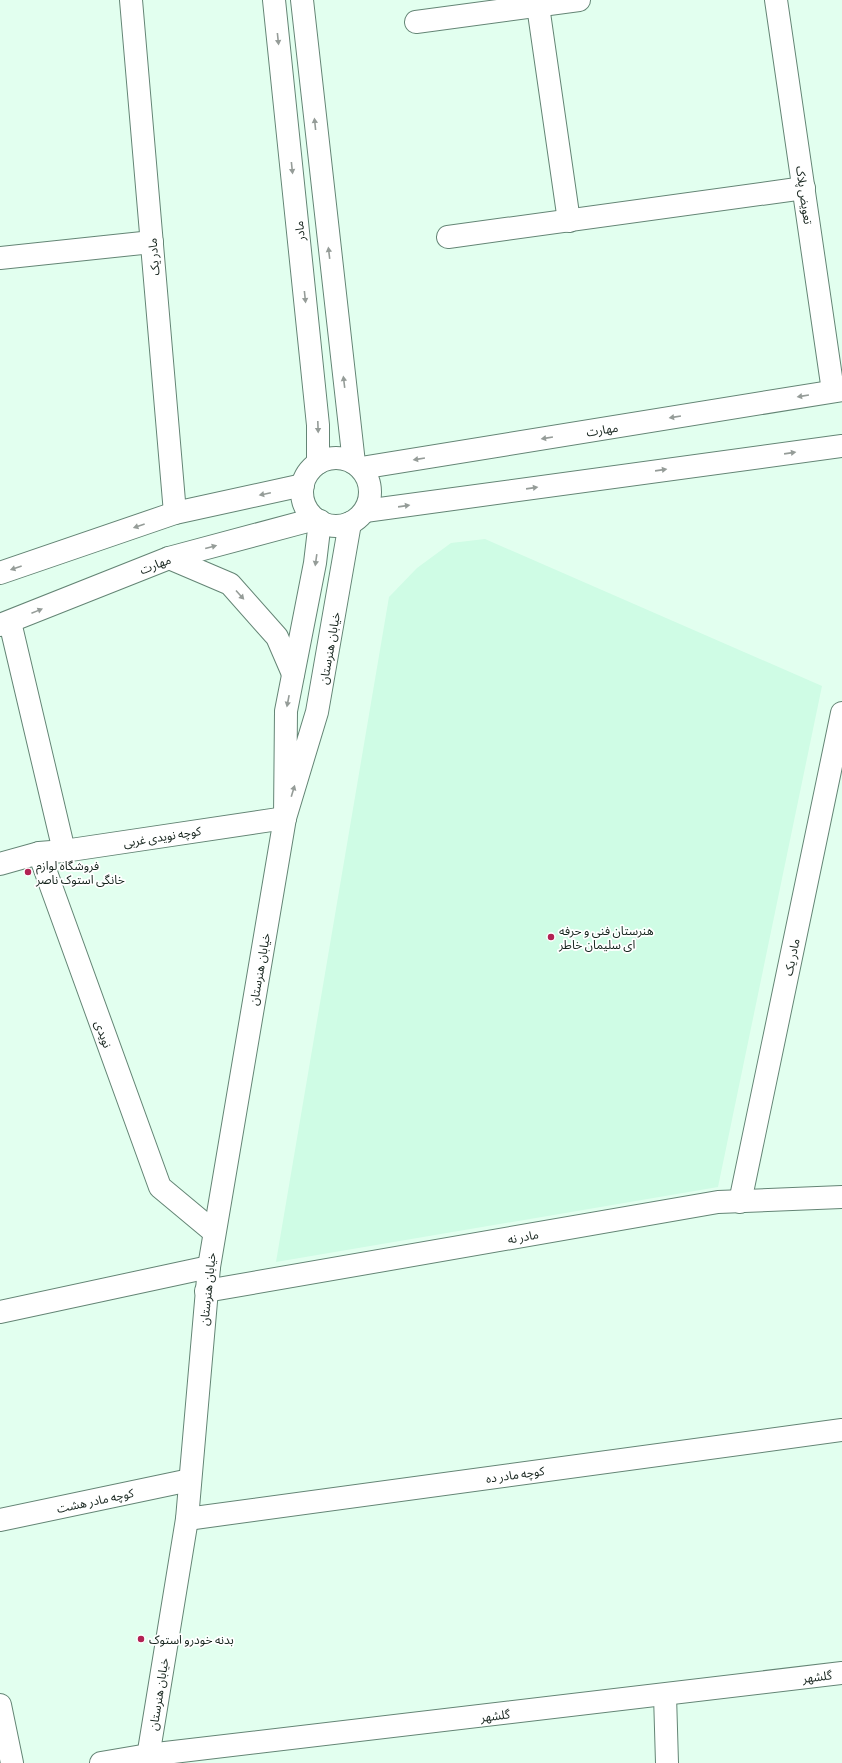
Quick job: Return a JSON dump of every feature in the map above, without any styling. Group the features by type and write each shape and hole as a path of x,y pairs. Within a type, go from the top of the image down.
{"street":[{"name":"مادر یک","path":"131,0 175,514"},
{"name":"مادر","path":"274,0 318,425 318,463"},
{"path":"302,0 326,226 357,466"},
{"path":"416,22 579,0"},
{"name":"تعویض پلاک","path":"776,0 804,188 837,390"},
{"path":"538,6 569,221"},
{"path":"448,237 804,188"},
{"path":"0,258 152,242"},
{"name":"مهارت","path":"357,466 837,390"},
{"path":"358,517 370,497 369,482 357,466 345,459 331,458 318,463 308,473 303,485 304,504 317,520 332,526 358,517 842,446"},
{"path":"0,573 175,514 303,485"},
{"name":"خیابان هنرستان","path":"148,1759 187,1519 206,1291 214,1232 285,818 317,712 358,517"},
{"name":"مهارت","path":"5,623 169,558 317,520"},
{"name":"خیابان هنرستان","path":"285,818 286,711 315,563 317,520"},
{"path":"169,558 230,584 277,637 293,674"},
{"path":"5,623 64,851"},
{"name":"مادر یک","path":"740,1202 842,712"},
{"name":"کوچه نویدی غربی","path":"39,853 64,851 285,818"},
{"path":"0,864 39,853"},
{"name":"نویدی","path":"39,853 160,1187 214,1232"},
{"name":"مادر نه","path":"206,1291 718,1202 842,1197"},
{"path":"0,1312 209,1267"},
{"name":"کوچه مادر ده","path":"187,1519 842,1430"},
{"name":"کوچه مادر هشت","path":"0,1520 190,1480"},
{"name":"گلشهر","path":"101,1763 148,1759 842,1672"},
{"path":"665,1694 667,1763"},
{"path":"0,1705 12,1763"}],"shaded area":[{"name":"هنرستان فنی و حرفه ای سلیمان خاطر","path":"485,539 822,686 718,1187 276,1262 389,597 417,568 451,543"}],"place":[{"name":"فروشگاه لوازم خانگى استوک ناصر","path":"28,872"},
{"name":"هنرستان فنی و حرفه ای سلیمان خاطر","path":"551,937"},
{"name":"بدنه خودرو استوک","path":"141,1639"}]}
